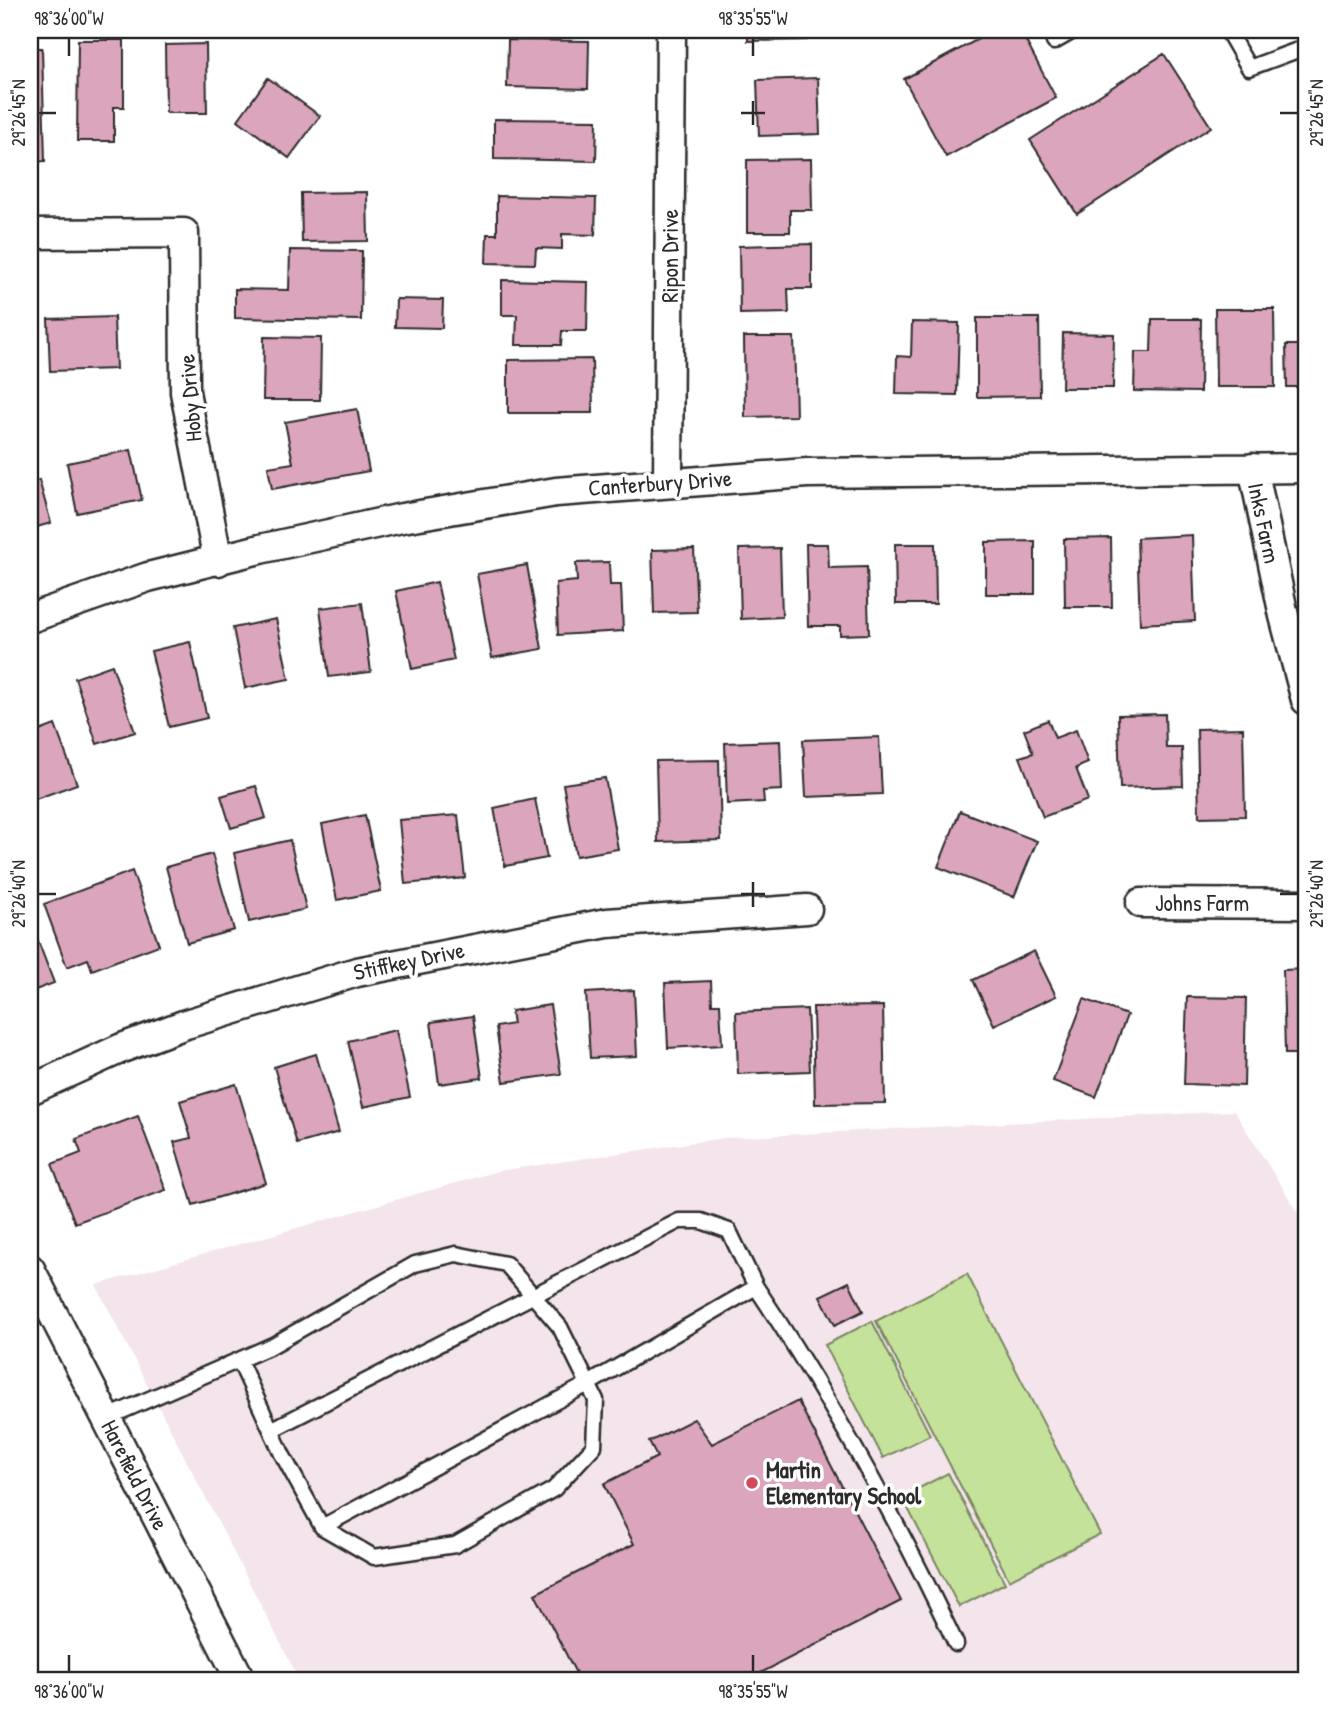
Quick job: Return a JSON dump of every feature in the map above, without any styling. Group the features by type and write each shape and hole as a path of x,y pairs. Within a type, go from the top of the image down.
{"street":[{"name":"Ripon Drive","path":"668,482 671,30"},
{"name":"Hoby Drive","path":"30,234 184,233 185,392 218,561"},
{"name":"Inks Farm","path":"1253,468 1284,616 1306,700"},
{"name":"Canterbury Drive","path":"30,618 148,578 218,561 402,518 556,492 807,473 1306,468"},
{"name":"Johns Farm","path":"1140,903 1306,904"},
{"name":"Stiffkey Drive","path":"30,1090 122,1048 186,1024 357,972 607,923 807,909"},
{"name":"Harefield Drive","path":"30,1269 242,1681"}],"lane":[{"path":"1054,43 1075,30"},
{"path":"1227,30 1249,68 1306,47"},
{"path":"271,1430 679,1221 701,1221 729,1231 757,1287 792,1340 905,1535 956,1644"},
{"path":"106,1418 273,1345 415,1264 456,1254 506,1264 560,1327 596,1401 593,1446 554,1489 455,1545 374,1557 322,1527 271,1430 239,1360"},
{"path":"322,1527 588,1384 757,1287"}],"shaded area":[{"name":"Martin Elementary School","path":"1234,1111 1306,1225 1306,1681 300,1681 96,1285 498,1171 724,1138"}],"green space":[{"path":"967,1274 1100,1534 1009,1580 876,1321"},
{"path":"872,1321 930,1435 883,1458 825,1345"},
{"path":"948,1473 1005,1583 959,1607 902,1497"}],"building":[{"path":"748,30 807,30 807,40 748,41"},
{"path":"995,30 1020,30 1056,98 946,157 904,79"},
{"path":"78,40 124,40 124,107 114,107 114,141 77,141"},
{"path":"508,40 589,41 588,89 507,87"},
{"path":"206,44 207,113 166,113 165,45"},
{"path":"30,48 42,48 45,161 30,162"},
{"path":"1164,54 1211,127 1077,214 1030,140"},
{"path":"268,78 320,116 289,158 238,120"},
{"path":"818,78 820,134 759,136 757,80"},
{"path":"494,119 597,120 596,161 494,159"},
{"path":"811,159 812,210 790,210 790,232 747,232 747,160"},
{"path":"367,192 368,241 302,242 301,193"},
{"path":"497,196 596,198 595,235 562,234 562,249 536,248 535,264 486,263 487,234 497,234"},
{"path":"812,244 812,289 788,289 789,313 740,314 739,246"},
{"path":"290,250 362,251 361,320 235,318 235,289 289,290"},
{"path":"502,280 588,282 587,331 562,331 561,345 516,345 517,315 502,315"},
{"path":"396,299 443,300 442,328 395,327"},
{"path":"1215,309 1274,309 1275,387 1216,387"},
{"path":"114,317 116,369 50,371 48,319"},
{"path":"977,318 1039,318 1040,396 977,397"},
{"path":"1152,319 1201,319 1200,392 1134,391 1135,352 1151,352"},
{"path":"912,322 959,323 957,395 896,394 897,356 911,357"},
{"path":"1302,326 1306,326 1306,387 1287,387 1286,345 1302,345"},
{"path":"1063,333 1114,334 1113,388 1062,388"},
{"path":"264,337 321,338 320,400 263,400"},
{"path":"744,337 794,337 796,416 745,417"},
{"path":"592,359 593,413 508,413 508,360"},
{"path":"357,409 369,471 272,489 268,467 293,463 285,422"},
{"path":"131,450 142,500 77,513 67,463"},
{"path":"39,480 51,523 30,529 30,482"},
{"path":"1192,535 1195,621 1140,624 1137,538"},
{"path":"1111,538 1112,607 1065,607 1064,539"},
{"path":"1035,541 1035,594 986,594 986,542"},
{"path":"806,544 828,544 829,568 867,567 869,634 840,635 840,626 808,626"},
{"path":"895,544 935,544 936,604 896,604"},
{"path":"780,548 782,617 741,619 739,549"},
{"path":"694,549 697,612 654,613 652,550"},
{"path":"609,562 610,585 621,585 623,631 558,635 556,583 577,581 576,563"},
{"path":"527,565 542,649 492,658 477,574"},
{"path":"437,582 454,660 412,669 396,591"},
{"path":"362,603 371,672 329,677 320,608"},
{"path":"276,619 289,679 245,688 233,628"},
{"path":"190,642 207,718 169,727 151,651"},
{"path":"112,665 135,732 97,744 75,678"},
{"path":"30,713 37,732 55,725 77,784 30,801"},
{"path":"1165,714 1166,748 1182,748 1183,786 1120,788 1118,715"},
{"path":"1048,720 1055,738 1076,730 1088,763 1076,768 1088,800 1043,817 1020,757 1033,753 1024,730"},
{"path":"1243,728 1245,816 1199,817 1197,729"},
{"path":"879,737 882,794 806,797 803,740"},
{"path":"780,741 782,790 763,791 764,802 727,804 725,743"},
{"path":"719,760 721,840 658,842 656,761"},
{"path":"605,778 618,849 576,856 563,784"},
{"path":"256,786 266,818 231,828 221,796"},
{"path":"535,799 547,858 505,866 494,808"},
{"path":"960,811 1037,841 1014,897 938,867"},
{"path":"365,815 381,891 337,900 322,824"},
{"path":"458,815 465,878 405,884 399,820"},
{"path":"290,840 306,909 249,922 234,853"},
{"path":"212,854 234,930 187,943 166,867"},
{"path":"132,871 159,945 92,970 88,959 67,967 44,904"},
{"path":"30,920 54,983 30,992"},
{"path":"1034,951 1056,996 994,1025 973,980"},
{"path":"1306,969 1306,1054 1285,1054 1283,970"},
{"path":"711,981 712,1004 720,1004 722,1045 668,1048 665,983"},
{"path":"634,990 637,1056 590,1058 586,993"},
{"path":"1187,997 1246,998 1244,1086 1184,1084"},
{"path":"1084,999 1127,1015 1096,1097 1053,1081"},
{"path":"550,1005 561,1074 504,1082 496,1027 513,1024 511,1011"},
{"path":"883,1006 885,1103 815,1104 813,1007"},
{"path":"807,1009 810,1071 738,1074 736,1012"},
{"path":"473,1016 482,1078 439,1084 431,1022"},
{"path":"396,1030 410,1097 363,1107 348,1041"},
{"path":"316,1054 339,1132 297,1144 274,1067"},
{"path":"236,1084 266,1183 193,1205 174,1142 191,1138 180,1101"},
{"path":"138,1116 166,1190 75,1223 52,1164 81,1153 76,1139"},
{"path":"849,1282 863,1311 835,1325 820,1296"},
{"path":"798,1401 901,1601 745,1681 580,1681 535,1594 634,1544 604,1484 657,1457 649,1442 694,1419 712,1444"}],"place":[{"name":"Martin Elementary School","path":"752,1483"}]}
